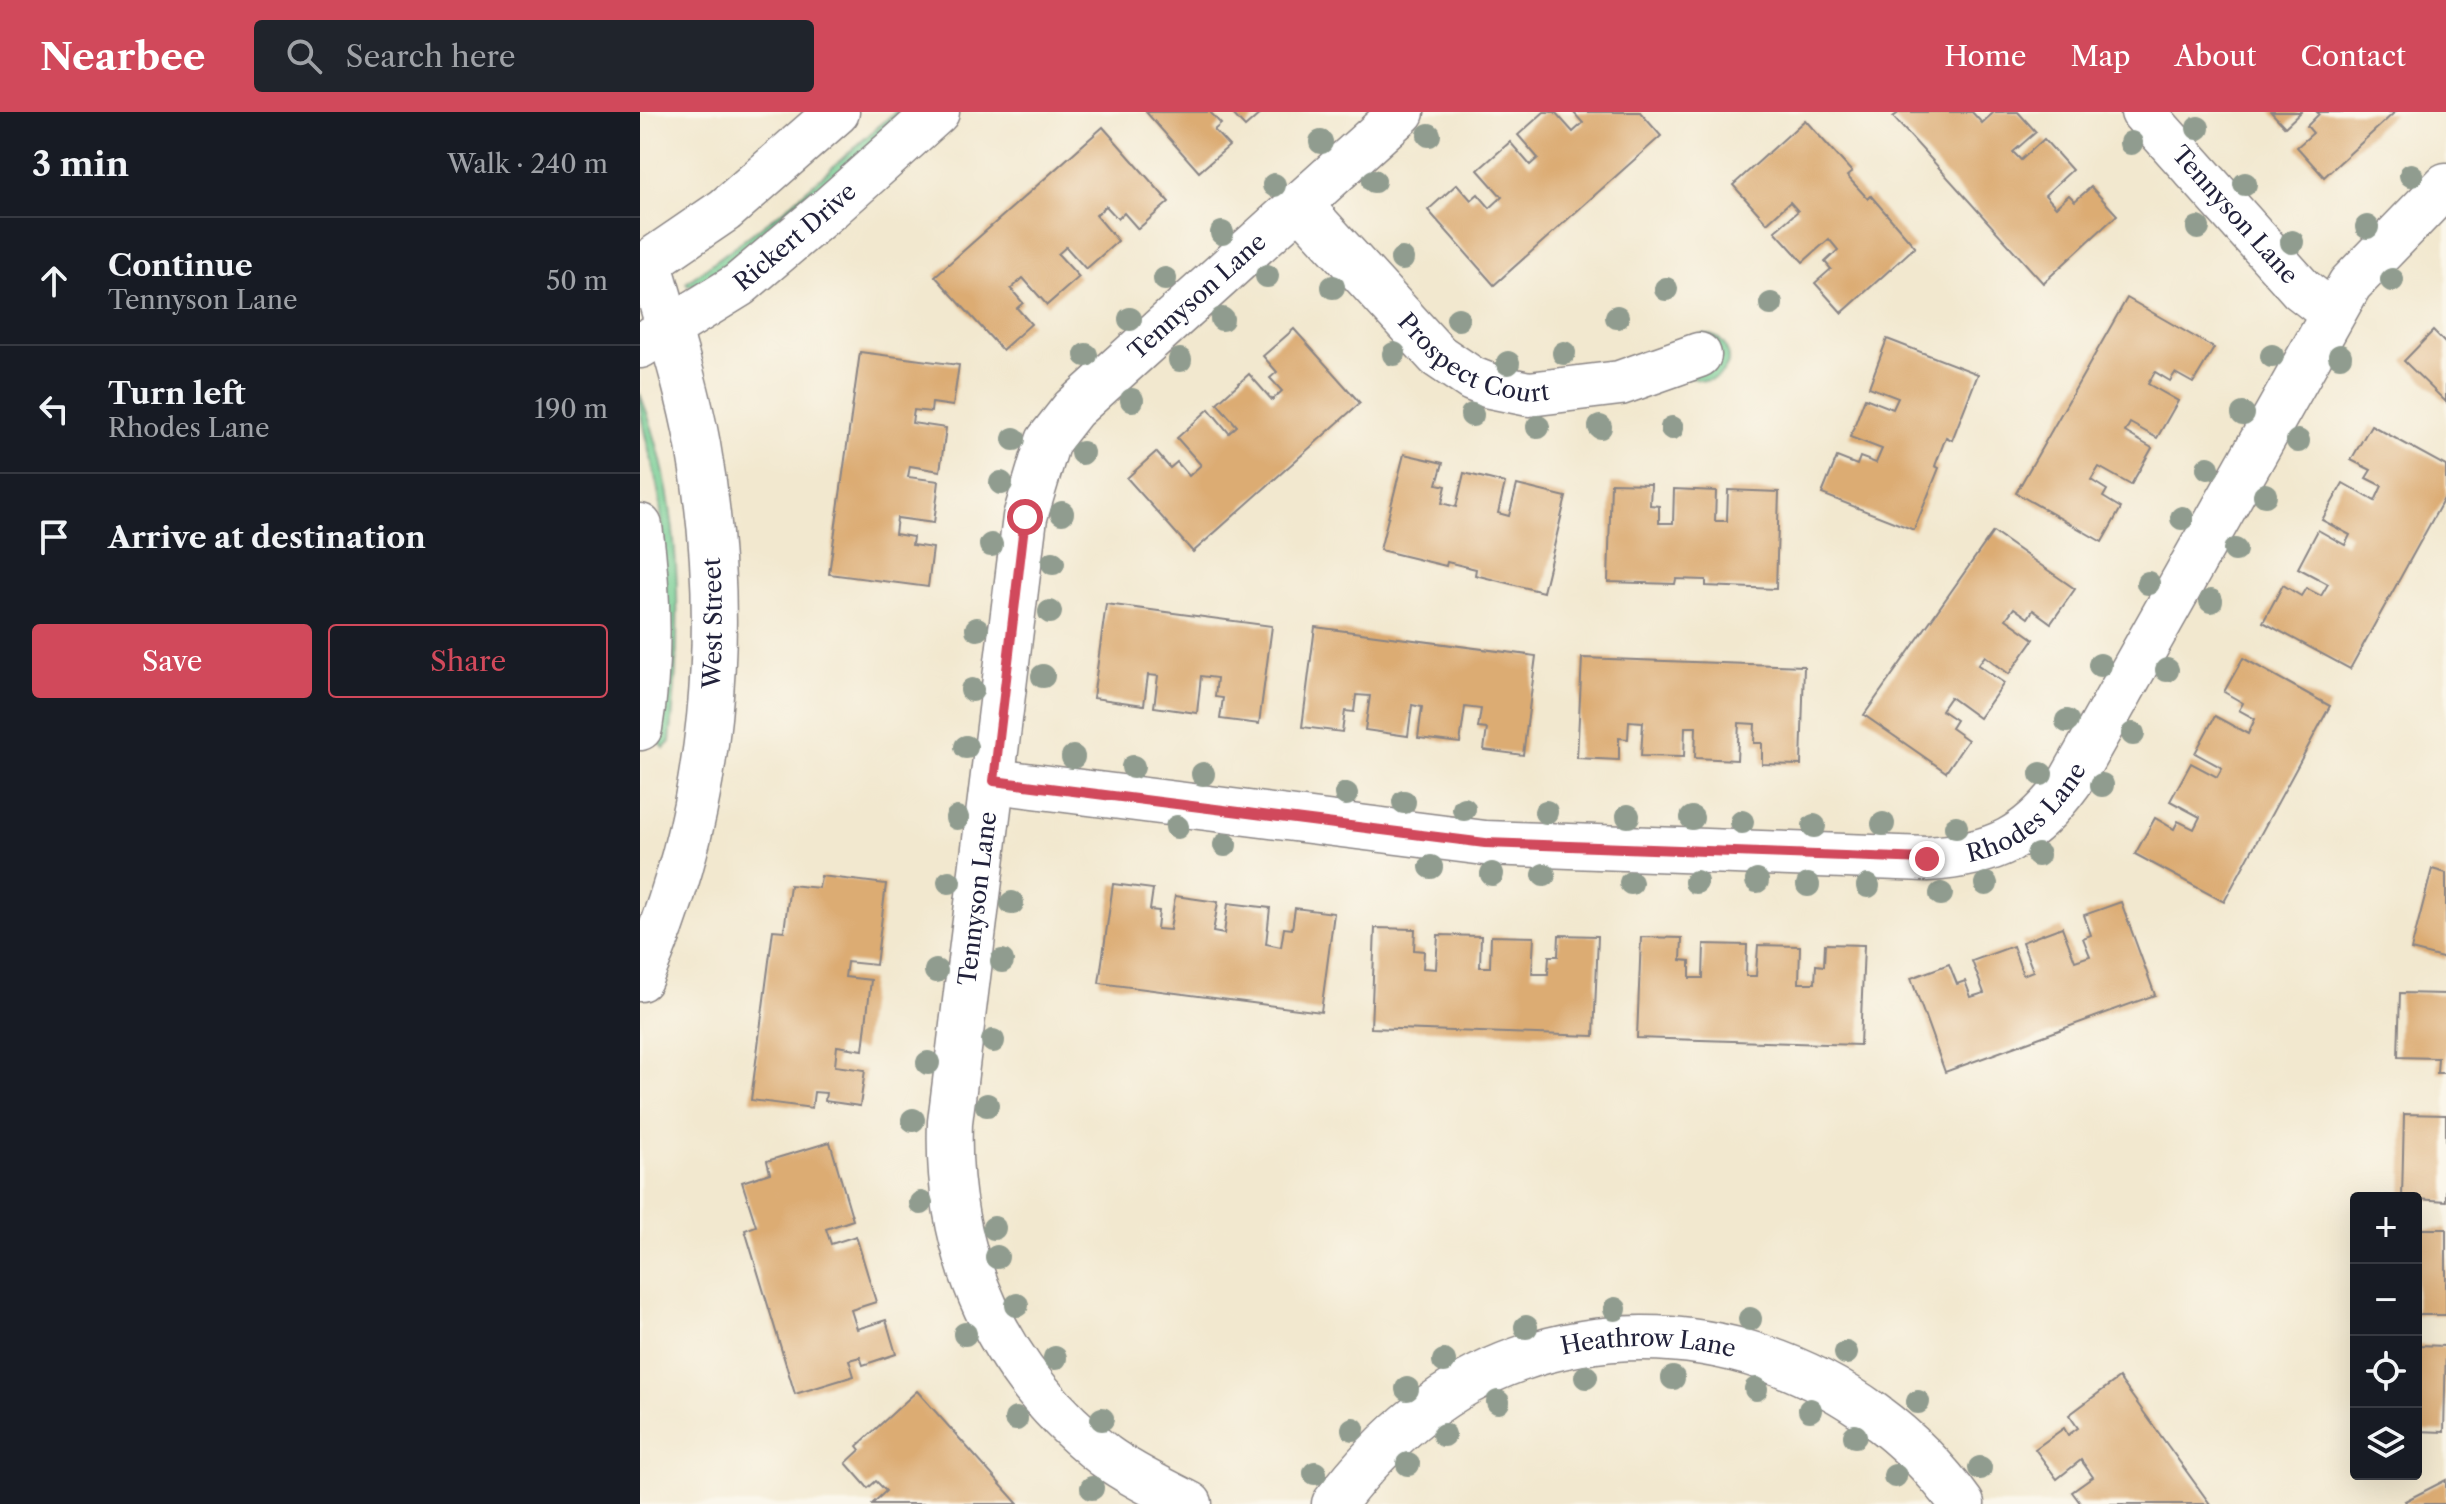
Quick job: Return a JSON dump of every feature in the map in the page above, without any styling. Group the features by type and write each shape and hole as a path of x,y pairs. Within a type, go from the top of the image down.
{"street":[{"path":"645,266 725,210 837,112"},
{"name":"Rickert Drive","path":"654,338 739,285 937,112"},
{"name":"Tennyson Lane","path":"1190,1504 1107,1457 1051,1407 1013,1359 986,1310 965,1253 951,1192 950,1122 1025,517 1048,441 1073,409 1402,112"},
{"name":"Tennyson Lane","path":"2143,112 2301,289 2332,313"},
{"name":"Rhodes Lane","path":"994,781 1485,843 1927,859 1971,855 1992,848 2036,824 2070,782 2350,284 2446,185"},
{"name":"Prospect Court","path":"1299,204 1438,356 1472,379 1490,386 1529,394 1620,383 1699,355"},
{"name":"West Street","path":"640,979 671,899 689,837 711,701 715,588 698,443 654,338 645,266"},
{"path":"640,526 647,596 640,728"},
{"name":"Heathrow Lane","path":"1334,1504 1360,1471 1409,1423 1474,1380 1517,1360 1548,1351 1600,1341 1648,1339 1714,1345 1764,1357 1840,1390 1898,1432 1932,1464 1962,1504"}],"green space":[{"path":"895,112 910,112 772,234 706,283 688,286 686,283 785,209"},
{"path":"1706,334 1720,340 1728,357 1721,374 1707,381 1689,376 1698,335"},
{"path":"640,394 665,478 676,566 677,654 670,742 664,748 660,743 666,623 663,533"}],"building":[{"path":"1146,112 1210,112 1221,124 1214,130 1229,146 1199,172"},
{"path":"1231,112 1262,112 1245,127"},
{"path":"1544,112 1555,112 1573,132 1583,123 1573,112 1640,112 1661,136 1494,285 1428,210 1457,184 1471,200 1478,194 1490,208 1502,197 1478,170 1510,142 1530,165 1538,158 1518,135"},
{"path":"1900,112 1972,112 1982,123 1994,112 2018,112 2036,132 2013,152 2021,160 2044,139 2072,170 2045,195 2056,207 2069,195 2075,201 2091,187 2117,215 2043,283 1893,117"},
{"path":"2271,112 2301,112 2285,127"},
{"path":"2317,112 2395,112 2324,177 2297,147 2313,133 2307,126 2319,114"},
{"path":"1805,120 1852,172 1847,176 1868,199 1871,196 1915,247 1842,313 1815,283 1831,269 1825,262 1838,250 1829,239 1803,262 1775,231 1798,211 1790,202 1767,223 1733,185"},
{"path":"1103,127 1169,202 1138,229 1124,213 1118,219 1106,206 1096,215 1118,241 1086,269 1066,247 1058,254 1079,277 1047,305 1023,278 1011,289 1023,303 1017,308 1031,324 1002,350 935,276"},
{"path":"2127,298 2214,348 2193,383 2175,373 2170,381 2155,372 2148,384 2178,401 2157,438 2130,423 2125,432 2152,448 2131,485 2099,467 2091,480 2107,490 2103,497 2121,508 2102,542 2016,493"},
{"path":"1294,329 1360,403 1193,552 1127,478 1156,452 1170,468 1177,462 1189,476 1201,465 1177,438 1209,409 1229,433 1237,426 1217,403 1249,374 1272,400 1282,391 1270,378 1277,372 1263,356"},
{"path":"2433,331 2446,344 2446,402 2404,361"},
{"path":"1887,339 1978,374 1952,440 1946,437 1935,466 1939,468 1914,530 1822,494 1837,457 1857,465 1860,457 1876,463 1882,449 1850,437 1865,398 1893,409 1898,398 1869,387"},
{"path":"860,352 959,365 953,406 932,403 931,412 914,410 912,423 946,428 940,471 910,466 908,477 939,481 934,523 897,518 895,534 913,537 912,545 933,548 928,587 829,574"},
{"path":"2371,425 2446,466 2446,495 2350,669 2263,622 2283,585 2301,596 2306,588 2321,596 2328,584 2298,568 2318,530 2345,545 2350,535 2322,520 2343,483 2375,501 2382,486 2366,478 2371,470 2351,460"},
{"path":"1404,454 1443,463 1437,484 1446,486 1442,503 1456,507 1464,473 1505,483 1498,513 1509,516 1517,485 1566,497 1543,592 1475,575 1476,569 1447,562 1446,566 1380,550"},
{"path":"1611,483 1651,484 1650,505 1659,506 1659,523 1673,523 1674,489 1716,491 1715,521 1727,521 1728,490 1779,492 1776,589 1706,586 1706,580 1676,579 1675,584 1608,582"},
{"path":"1993,532 2075,589 2051,623 2033,610 2028,618 2014,608 2006,619 2034,639 2009,674 1985,656 1978,665 2004,683 1979,718 1950,697 1941,710 1956,720 1951,728 1968,740 1946,772 1864,715"},
{"path":"1106,604 1272,626 1259,724 1220,719 1223,698 1215,697 1217,678 1201,676 1197,713 1154,707 1158,676 1148,675 1144,705 1093,698"},
{"path":"1315,627 1536,656 1523,755 1484,750 1487,729 1478,728 1481,709 1465,707 1460,743 1418,738 1422,707 1412,705 1408,736 1365,730 1370,696 1356,695 1354,712 1345,711 1342,732 1302,727"},
{"path":"1582,658 1804,666 1801,765 1762,764 1762,743 1754,743 1755,724 1739,723 1737,760 1695,758 1696,727 1685,727 1684,757 1641,756 1643,722 1629,721 1628,739 1619,738 1619,760 1577,758"},
{"path":"2243,658 2330,706 2224,902 2135,854 2155,818 2174,829 2178,821 2194,829 2200,817 2170,801 2191,763 2217,777 2222,768 2195,753 2215,716 2248,734 2255,719 2239,710 2243,703 2224,692"},
{"path":"2432,869 2446,873 2446,959 2411,950"},
{"path":"821,876 886,884 876,965 847,962 845,977 871,980 863,1050 837,1046 835,1066 865,1070 860,1106 825,1101 826,1093 814,1092 812,1108 751,1100 773,930 784,931 790,885 819,888"},
{"path":"1113,884 1153,889 1150,910 1159,911 1157,929 1170,930 1175,896 1218,902 1213,932 1224,934 1228,903 1270,908 1266,944 1281,947 1284,928 1292,929 1295,908 1334,913 1321,1012 1099,983"},
{"path":"2121,902 2155,995 1945,1072 1911,978 1949,964 1957,984 1965,981 1971,997 1984,993 1972,961 2013,946 2023,975 2033,971 2022,942 2062,927 2075,961 2090,956 2083,938 2091,935 2084,915"},
{"path":"1375,928 1415,929 1414,950 1424,951 1423,968 1436,969 1438,935 1481,936 1480,967 1490,967 1491,936 1534,937 1532,974 1548,974 1549,956 1558,956 1559,935 1598,936 1594,1036 1371,1028"},
{"path":"1641,937 1682,938 1681,960 1690,961 1690,978 1703,978 1704,944 1747,945 1746,976 1756,976 1758,945 1800,946 1799,983 1815,983 1816,965 1824,966 1825,944 1864,945 1860,1045 1637,1038"},
{"path":"2400,993 2446,994 2446,1073 2437,1073 2438,1058 2398,1057"},
{"path":"2404,1114 2446,1115 2446,1201 2422,1199 2422,1192 2402,1192"},
{"path":"830,1142 853,1220 826,1229 831,1244 856,1236 876,1302 851,1310 857,1329 886,1320 896,1354 863,1365 860,1357 849,1360 854,1376 795,1394 745,1230 756,1226 742,1182 770,1173 767,1161"},
{"path":"2422,1229 2446,1229 2446,1315 2422,1315"},
{"path":"2422,1345 2446,1346 2444,1432 2422,1431"},
{"path":"2119,1378 2210,1504 2081,1504 2072,1492 2093,1477 2081,1460 2057,1479 2035,1449 2064,1428 2068,1435 2078,1428 2069,1415"},
{"path":"917,1391 1018,1504 872,1504 886,1491 876,1481 868,1488 846,1463 860,1450 857,1446"},
{"path":"2446,1480 2446,1504 2407,1504 2405,1501"}],"route":[{"path":"1025,517 994,781 1485,843 1927,859"}]}
